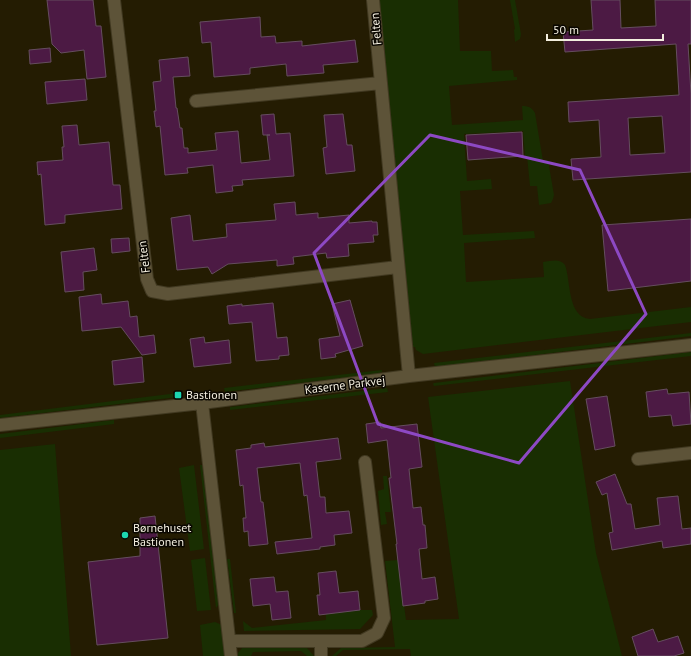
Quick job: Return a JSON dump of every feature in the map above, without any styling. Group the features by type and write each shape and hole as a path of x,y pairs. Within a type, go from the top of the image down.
{"street":[{"name":"Felten","path":"114,0 147,279 152,291 168,294 398,267"},
{"name":"Felten","path":"373,0 409,376"},
{"path":"196,101 381,83"},
{"name":"Kaserne Parkvej","path":"0,425 202,403 409,376 691,344"},
{"path":"202,403 231,656"},
{"path":"638,459 691,453"},
{"path":"230,641 362,641 377,633 384,618 365,462"},
{"path":"321,641 321,656"}],"highlighted area":[{"path":"430,135 580,170 646,314 519,463 378,424 314,253"}],"green space":[{"path":"379,0 458,0 460,51 491,51 492,71 513,70 514,77 517,77 517,80 449,86 452,125 523,120 522,106 530,107 535,113 543,161 548,160 554,195 551,203 539,205 537,186 530,186 523,131 464,134 467,181 491,179 492,189 460,191 463,235 534,231 535,238 464,243 466,282 544,277 543,262 561,261 565,265 574,305 577,312 583,317 590,319 691,307 691,322 423,354 416,350 415,347 412,347"},
{"path":"510,0 515,0 521,34 520,39 515,42 515,29"},
{"path":"691,333 691,336 435,367 434,363"},
{"path":"691,352 691,356 434,386 433,384 434,383"},
{"path":"382,370 382,372 376,374 225,392 224,388"},
{"path":"570,381 596,553 622,656 411,656 410,649 343,650 336,656 332,656 341,648 395,647 385,561 398,560 406,620 459,619 428,397"},
{"path":"387,388 388,392 230,410 230,407"},
{"path":"178,393 178,397 0,418 0,415"},
{"path":"114,420 114,424 0,438 0,434"},
{"path":"55,444 71,656 0,656 0,450"},
{"path":"194,465 204,549 190,551 179,468"},
{"path":"200,465 202,465 204,469 219,604 216,608"},
{"path":"383,476 387,476 391,512 385,512 387,524 381,525 378,491 384,489"},
{"path":"205,558 211,610 197,611 191,560"},
{"path":"227,559 230,559 236,613 234,613"},
{"path":"372,610 373,615 360,629 244,631 243,621 252,628 326,620 326,614"},
{"path":"215,622 222,625 226,656 203,656 200,625"},
{"path":"242,648 307,648 314,656 307,656 301,651 253,652 251,656 238,656 238,653"}],"building":[{"path":"47,0 93,0 96,26 101,26 106,77 87,79 84,50 61,53 52,44"},
{"path":"591,0 620,0 621,28 656,26 655,0 691,0 691,44 688,44 691,94 691,172 573,180 571,159 601,157 599,120 569,122 568,102 679,95 676,44 565,52 563,32 593,30","holes":["662,116 665,153 630,155 628,118"]},
{"path":"260,17 261,37 275,36 276,43 302,41 302,46 355,40 358,62 323,65 324,73 287,76 286,64 250,68 250,74 214,77 211,42 202,43 200,22"},
{"path":"50,48 51,62 30,64 29,50"},
{"path":"188,57 190,76 173,77 176,108 180,128 182,128 184,148 188,148 188,153 217,150 215,133 238,131 241,163 270,160 267,135 263,135 261,115 274,114 276,134 290,133 294,176 242,180 243,185 232,186 233,191 216,193 213,165 187,168 188,173 165,175 160,126 156,127 153,82 161,81 159,60"},
{"path":"85,79 87,100 47,104 45,82"},
{"path":"343,114 347,145 352,145 355,171 326,174 323,148 327,147 324,115"},
{"path":"77,125 79,145 109,142 113,185 120,185 122,209 65,215 65,223 45,225 41,174 38,175 37,162 63,160 62,147 64,147 62,126"},
{"path":"522,132 523,156 468,160 466,135"},
{"path":"295,202 296,215 318,213 318,218 349,215 349,223 377,222 378,235 373,235 374,242 348,244 349,256 327,258 326,253 293,257 294,264 277,266 277,260 228,264 212,274 208,267 177,270 171,218 190,215 193,241 227,237 226,224 276,220 274,204"},
{"path":"691,219 691,281 608,291 602,225"},
{"path":"129,238 130,251 112,253 111,239"},
{"path":"94,248 97,270 83,272 84,290 65,292 61,252"},
{"path":"101,294 102,304 128,301 130,317 137,316 139,337 154,335 156,353 142,355 121,327 82,331 79,297"},
{"path":"350,300 363,346 335,354 336,357 321,359 319,339 340,336 332,304"},
{"path":"273,303 277,338 287,337 289,355 279,356 279,359 256,361 252,322 229,324 227,306"},
{"path":"204,337 205,343 229,340 231,363 194,367 190,339"},
{"path":"142,357 144,382 114,385 112,361"},
{"path":"667,389 668,394 689,392 691,424 673,426 671,415 649,417 646,392"},
{"path":"607,396 615,446 595,450 586,399"},
{"path":"380,422 381,428 417,424 422,467 409,469 413,508 421,507 423,525 425,525 427,548 419,549 422,579 435,577 438,599 425,601 425,603 403,606 389,478 391,478 387,440 368,443 366,424"},
{"path":"338,438 341,459 316,462 320,497 325,497 326,513 349,511 352,533 334,535 335,545 320,547 320,549 277,554 275,542 312,538 307,495 304,496 300,463 257,468 268,544 249,546 248,531 244,532 243,518 246,518 243,485 240,486 236,450 251,448 251,445 264,443 265,447"},
{"path":"615,474 627,504 631,504 635,529 660,525 657,498 678,496 682,529 691,528 691,544 663,548 662,541 612,550 609,533 613,532 607,493 602,495 596,482"},
{"path":"155,516 168,638 97,645 88,562 140,556 140,518"},
{"path":"336,571 339,593 358,591 360,610 319,615 317,595 320,595 318,573"},
{"path":"274,577 276,592 288,591 291,618 272,620 270,604 253,606 250,579"},
{"path":"653,629 658,642 678,636 684,653 674,656 638,656 632,637"}],"place":[{"name":"Bastionen","path":"178,395"},
{"name":"Børnehuset Bastionen","path":"125,535"}]}
